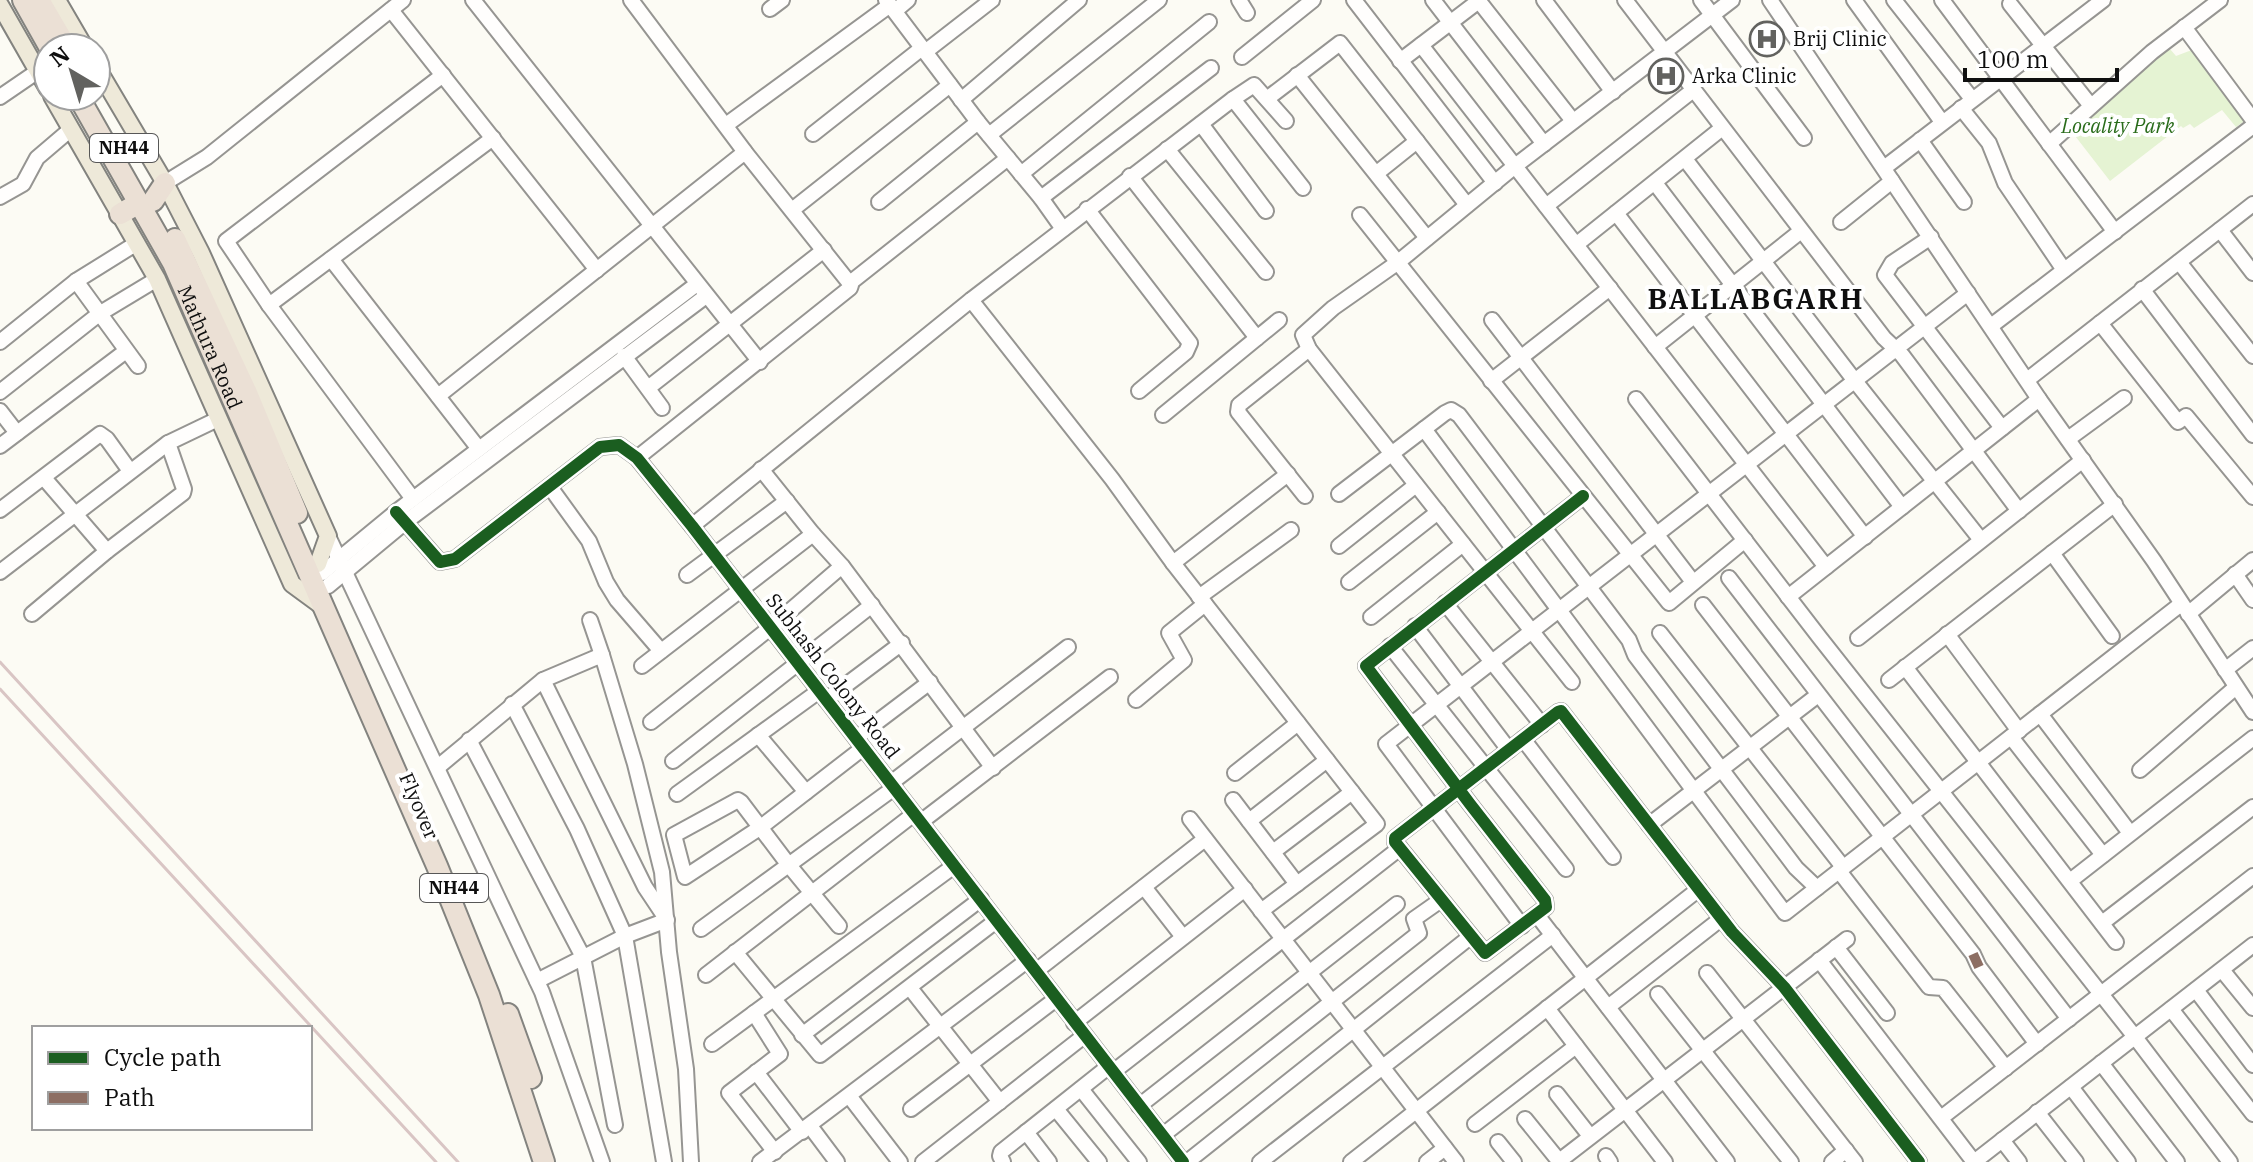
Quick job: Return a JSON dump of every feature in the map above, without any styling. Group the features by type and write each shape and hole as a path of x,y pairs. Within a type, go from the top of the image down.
{"highway":[{"path":"23,0 41,32"},
{"path":"39,0 58,32"},
{"name":"Mathura Road","path":"90,112 152,196 173,263 331,616"},
{"name":"Mathura Road","path":"103,112 206,283 247,393 323,574"},
{"path":"120,214 152,196"},
{"name":"Flyover","path":"323,574 331,616 489,995 544,1162"},
{"name":"Flyover","path":"331,616 520,1042 558,1162"}],"main road":[{"path":"57,0 76,32"},
{"path":"0,5 32,61"},
{"path":"112,103 152,196 201,253 206,283 328,536 323,574"},
{"path":"61,112 157,279 292,584 331,616"}],"street":[{"path":"152,196 207,157 403,0"},
{"path":"473,0 760,362"},
{"path":"631,0 745,152 850,283"},
{"path":"726,125 890,5 908,0"},
{"path":"813,134 992,0"},
{"path":"961,100 1079,0"},
{"path":"989,135 1159,0"},
{"path":"1242,57 1313,0"},
{"path":"1354,0 1495,183"},
{"path":"1433,0 1544,144"},
{"path":"1400,61 1479,0 1573,121"},
{"path":"1544,0 1613,92"},
{"path":"1625,0 1721,129 1884,338 1896,349 2019,511"},
{"path":"1701,0 1804,138"},
{"path":"1572,682 1303,338 1305,331 1397,263 1515,166 1732,0"},
{"path":"1770,0 2039,399 2115,504 2253,712"},
{"path":"1854,0 1942,122"},
{"path":"1894,0 1966,104 1989,143 2005,183 2064,270"},
{"path":"1942,0 2115,232"},
{"path":"1841,222 1920,140 2103,0"},
{"path":"2049,144 2184,27 2220,0"},
{"path":"2010,4 2091,106"},
{"path":"890,5 1063,229"},
{"path":"391,10 597,270"},
{"path":"1021,174 1209,22"},
{"path":"1991,326 2253,123 2184,27"},
{"path":"1268,98 1340,43 1467,205"},
{"path":"1421,45 1826,567"},
{"path":"1041,198 1211,68"},
{"path":"0,97 32,75"},
{"path":"201,253 226,241 443,75"},
{"path":"1297,75 1427,238"},
{"path":"792,210 950,85"},
{"path":"692,526 971,300 1233,99 1254,85 1286,121"},
{"path":"1546,206 1692,91"},
{"path":"1233,99 1303,188"},
{"path":"879,202 978,122"},
{"path":"1201,124 1266,211"},
{"path":"0,197 23,184 37,158 71,129"},
{"path":"1577,244 1721,129"},
{"path":"269,305 493,138"},
{"path":"1920,140 1964,202"},
{"path":"1377,173 1417,141"},
{"path":"1167,149 1266,272"},
{"path":"438,396 745,152"},
{"path":"400,517 440,562 447,563 600,447 619,445 637,458 760,362 850,288 850,283 1008,158"},
{"path":"1685,159 1981,540"},
{"path":"1130,176 1257,338"},
{"path":"1655,183 1902,507"},
{"path":"2027,380 2253,204"},
{"path":"1087,209 1190,343 1186,352 1139,391"},
{"path":"1616,213 1865,537"},
{"path":"1360,215 1669,603 1745,540"},
{"path":"2220,230 2253,273"},
{"path":"1655,347 1801,231"},
{"path":"1931,237 1892,263 1885,275 2002,428"},
{"path":"226,241 269,305 413,499"},
{"path":"0,342 76,281 137,243"},
{"path":"648,388 824,250"},
{"path":"331,259 479,449"},
{"path":"2179,262 2253,356"},
{"path":"0,392 99,314 157,279"},
{"path":"76,281 138,366"},
{"path":"1491,381 1610,288"},
{"path":"2142,289 2253,435"},
{"path":"323,574 342,565 400,517 624,356 702,290"},
{"path":"400,517 413,499 479,449 702,290"},
{"path":"1522,926 1387,747 1388,742 1968,293"},
{"path":"971,300 1377,824 1261,911"},
{"path":"1163,415 1279,320"},
{"path":"1492,320 1693,582"},
{"path":"2100,323 2178,422 2186,416 2253,497"},
{"path":"1305,496 1238,412 1239,405 1309,349"},
{"path":"0,446 126,351"},
{"path":"624,356 662,408"},
{"path":"2068,439 2124,398"},
{"path":"1636,399 2135,1037 2222,1159"},
{"path":"1788,597 2039,399"},
{"path":"0,411 17,433"},
{"path":"1339,494 1449,411 1459,415 1629,640 1635,655 1722,771 1796,868 1817,888"},
{"path":"0,572 168,443 218,419"},
{"path":"1424,429 1785,913 2040,714 2253,560"},
{"path":"0,510 100,434 130,471"},
{"path":"32,614 183,493 168,443"},
{"name":"Subhash Colony Road","path":"637,458 1185,1162"},
{"path":"1858,638 2083,460"},
{"path":"761,469 902,643 993,768"},
{"path":"1173,563 1288,474"},
{"path":"44,478 107,551"},
{"path":"1339,546 1416,485"},
{"path":"550,487 589,541 617,600 661,651"},
{"path":"1583,496 1390,646 1368,664 1367,669 1458,789 1547,903 1546,907 1485,953 1400,848 1395,838 1433,808 1458,789 1486,768 1523,739 1542,725 1558,712 1563,713 1722,918 1784,987 1919,1162"},
{"path":"687,575 787,501"},
{"path":"1889,680 2115,504"},
{"path":"1349,582 1438,512"},
{"path":"1136,700 1184,660 1169,633 1202,600 1291,530"},
{"path":"642,666 813,534"},
{"path":"328,536 537,981 602,1162"},
{"path":"1371,617 1463,544"},
{"path":"2052,553 2112,636"},
{"path":"651,722 770,628 842,566"},
{"path":"2235,574 2253,600"},
{"path":"1729,578 2069,1019"},
{"path":"1445,603 1542,725"},
{"path":"673,761 872,605"},
{"path":"1703,605 1973,954 1979,967 2037,1044"},
{"path":"590,620 635,764 659,862 686,1069 691,1162"},
{"path":"1415,626 1509,750"},
{"path":"1660,633 1929,987 1943,988 2006,1068"},
{"path":"1947,634 2103,855"},
{"path":"677,794 758,735 902,643"},
{"path":"1390,646 1566,869"},
{"path":"701,929 892,786 1068,647"},
{"path":"2225,670 2253,648"},
{"path":"438,767 543,680 602,655"},
{"path":"1905,667 2116,942"},
{"path":"706,975 813,892 993,768 1110,677"},
{"path":"543,680 645,887 667,920"},
{"path":"839,926 788,864 761,827 741,802 734,800 674,835 685,877 761,827 806,792 930,682"},
{"path":"2140,770 2236,687"},
{"path":"1649,825 1818,695"},
{"path":"512,704 577,829 625,936 664,1162"},
{"path":"2040,714 2130,833"},
{"path":"1235,773 1298,723"},
{"path":"758,735 806,792"},
{"path":"2070,881 2253,738"},
{"path":"1523,739 1613,857"},
{"path":"469,740 583,957 615,1125"},
{"path":"1249,821 1327,760"},
{"path":"1273,852 1352,792"},
{"path":"1233,800 1297,884"},
{"path":"2102,923 2253,807"},
{"path":"1190,819 1456,1162"},
{"path":"760,1162 941,1027 1144,887 1205,839"},
{"path":"1003,1162 1001,1152 1026,1132 1400,848"},
{"path":"712,1044 954,866"},
{"path":"1941,1118 2253,876"},
{"path":"1144,887 1183,937"},
{"path":"1074,1023 1245,889"},
{"path":"1351,1162 1699,889"},
{"path":"802,1035 981,899"},
{"path":"1163,1135 1419,933 1414,919 1441,900"},
{"path":"1139,1106 1397,904"},
{"path":"1537,915 1727,1162"},
{"path":"1608,1007 1722,918"},
{"path":"537,981 625,936 667,920"},
{"path":"735,952 816,1053 823,1055 996,921"},
{"path":"1260,1162 1553,935"},
{"path":"1185,1162 1470,937"},
{"path":"1525,1119 1558,1162 1842,943 1887,1013"},
{"path":"1819,960 1974,1162 2253,945"},
{"path":"2222,970 2253,1008"},
{"path":"1707,973 1851,1156 1832,1162"},
{"path":"910,988 1000,1102"},
{"path":"2196,990 2253,1065"},
{"path":"1658,994 1791,1162"},
{"path":"911,1109 1056,999"},
{"path":"1547,1008 1665,1162"},
{"path":"2171,1009 2253,1114"},
{"path":"754,1013 780,1052 731,1090 729,1096 775,1152"},
{"path":"923,1162 1084,1036"},
{"path":"1475,1124 1576,1046"},
{"path":"2101,1063 2177,1162"},
{"path":"756,1072 837,1162"},
{"path":"2071,1087 2128,1162"},
{"path":"1081,1089 1139,1162"},
{"path":"1557,1094 1590,1136"},
{"path":"850,1097 900,1162"},
{"path":"1056,1109 1099,1162"},
{"path":"2037,1112 2076,1162"},
{"path":"1026,1132 1049,1162"},
{"path":"2002,1140 2019,1162"},
{"path":"1498,1142 1514,1162"},
{"path":"1427,1162 1445,1148"}],"green space":[{"name":"Locality Park","path":"2163,41 2176,56 2197,48 2250,117 2236,127 2222,110 2194,128 2190,124 2181,126 2110,181 2062,119"}],"railway":[{"path":"0,662 458,1162"},
{"path":"0,689 311,1026"},
{"path":"312,1027 436,1162"}],"marked path":[{"path":"1973,954 1979,967"}],"cycle path":[{"path":"396,512 440,562 455,559 600,447 619,445 637,458 1183,1162"},
{"path":"1583,496 1366,666 1470,804 1545,900 1546,907 1485,953 1395,842 1395,838 1456,791 1476,775 1558,712 1561,711 1732,932 1784,987 1919,1162"}],"place":[{"name":"Brij Clinic","path":"1767,39"},
{"name":"Arka Clinic","path":"1666,76"}],"district":[{"name":"BALLABGARH","path":"1756,299"}]}
